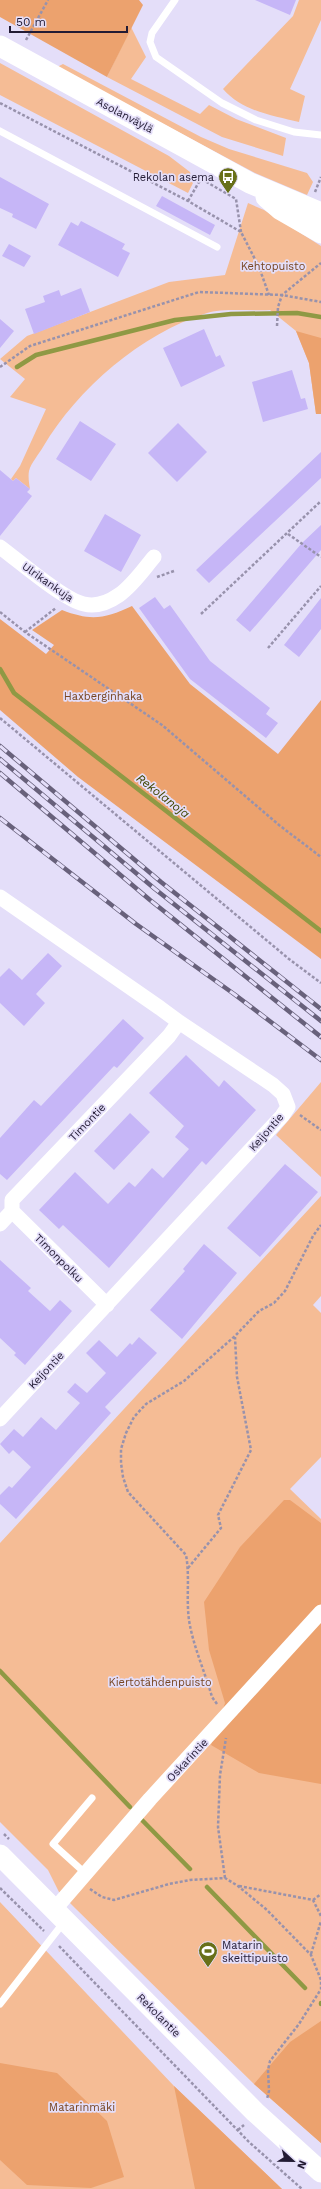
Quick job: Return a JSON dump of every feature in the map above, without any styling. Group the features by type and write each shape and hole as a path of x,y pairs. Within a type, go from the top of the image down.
{"main road":[{"name":"Asolanväylä","path":"0,46 250,183 321,214"},
{"name":"Asolanväylä","path":"250,183 281,210 321,232"},
{"name":"Rekolantie","path":"0,1855 255,2112 321,2172"}],"street":[{"name":"Ulrikankuja","path":"0,547 71,599 94,605 106,602 118,596 128,587 154,557"},
{"name":"Keijontie","path":"0,897 179,1022 273,1085 283,1094 288,1106 282,1116 0,1419"},
{"name":"Timontie","path":"0,1224 12,1211 12,1200 169,1036 179,1022"},
{"name":"Timonpolku","path":"12,1211 107,1305"},
{"name":"Oskarintie","path":"60,1915 82,1876 321,1612"}],"lane":[{"path":"175,0 152,33 150,42 156,57 222,103 256,120 294,132 321,135"},
{"path":"0,131 217,247"},
{"path":"82,1876 52,1844 92,1798"},
{"path":"0,2004 50,1938 60,1915"}],"path":[{"path":"26,41 48,0"},
{"path":"0,103 188,201 241,232"},
{"path":"321,177 314,193 321,196"},
{"path":"188,201 199,182 203,180 236,199 241,232 258,267 269,295"},
{"path":"277,326 278,306 282,295 321,262"},
{"path":"0,367 30,346 199,292 282,295 321,302"},
{"path":"201,614 288,534 321,501"},
{"path":"288,534 321,557"},
{"path":"268,648 321,586"},
{"path":"25,632 62,604"},
{"path":"0,612 25,632 162,725 279,825 321,857"},
{"path":"0,718 289,959 321,983"},
{"path":"288,1106 321,1130"},
{"path":"225,1878 218,1828 220,1775 226,1739 226,1718 212,1697 190,1620 186,1555 128,1492 122,1477 121,1449 134,1417 146,1404 184,1381 235,1336 259,1311 274,1303 285,1291 313,1236 321,1225"},
{"path":"188,1568 222,1528 218,1515 251,1450 237,1377 235,1336"},
{"path":"82,1876 92,1891 114,1900 169,1884 190,1880 225,1878 238,1886 272,1915 310,1954 321,1980 321,1989 299,2024 273,2056 268,2070 270,2091 268,2098 255,2112"},
{"path":"238,1886 313,1900 321,1894"},
{"path":"0,1888 249,2142 302,2189"},
{"path":"313,1900 321,1916"},
{"path":"310,1954 321,1921"}],"green space":[{"path":"0,0 139,0 143,5 107,77 0,17"},
{"path":"299,0 321,0 321,20 290,89 305,96 299,122 258,112 239,103 223,89 293,16"},
{"path":"131,27 146,57 131,79 200,114 209,105 236,119 286,138 283,156 222,137 107,77"},
{"path":"0,63 169,156 190,172 193,183 188,193 0,95"},
{"path":"63,64 201,137 229,149 307,173 313,182 307,195 255,173 57,67"},
{"name":"Kehtopuisto","path":"248,203 264,210 321,246 321,414 316,414 309,363 296,331 270,310 213,311 182,322 158,334 113,366 74,404 57,425 30,468 30,489 16,478 13,481 11,479 20,466 46,409 10,397 25,379 0,359 27,336 169,282 225,275"},
{"path":"296,331 321,338 321,414 316,414 309,363"},
{"name":"Haxberginhaka","path":"132,606 190,684 278,754 321,700 321,959 78,777 0,710 0,619 46,654 54,645 32,630 62,610 81,616 97,617 114,614"},
{"path":"321,1082 321,1177 276,1135"},
{"name":"Kiertotähdenpuisto","path":"321,1196 321,1296 313,1305 321,1313 321,1457 290,1489 321,1519 321,2143 254,2084 59,1892 48,1870 0,1822 0,1543"},
{"path":"284,1500 290,1500 321,1523 321,1784 259,1773 211,1745 225,1703 209,1650 204,1602 240,1547"},
{"name":"Matarinmäki","path":"0,1902 174,2086 282,2189 0,2189"},
{"path":"321,2021 321,2143 254,2084 290,2042"},
{"path":"0,2063 57,2073 107,2121 124,2177 91,2188 27,2185 0,2160"},
{"path":"174,2086 282,2189 195,2189"}],"building":[{"path":"255,0 296,0 290,15"},
{"path":"0,177 49,204 36,229 12,217 13,214 0,208"},
{"path":"162,196 215,225 210,235 156,206"},
{"path":"81,221 125,244 122,249 130,253 118,277 58,245 71,222 78,226"},
{"path":"9,244 31,256 24,267 2,256"},
{"path":"81,288 90,312 34,334 25,309 45,302 43,296 59,290 61,296"},
{"path":"0,319 14,331 0,348"},
{"path":"204,329 216,357 220,355 225,366 181,387 163,348"},
{"path":"292,370 301,399 305,398 308,409 263,422 252,382"},
{"path":"80,421 116,444 91,481 56,459"},
{"path":"178,423 207,452 177,482 148,453"},
{"path":"321,452 321,478 209,583 196,570"},
{"path":"0,470 13,481 16,478 30,489 27,492 32,496 0,536"},
{"path":"105,514 141,535 121,572 84,551"},
{"path":"321,525 321,550 250,632 236,620 302,543"},
{"path":"155,597 164,609 170,605 210,661 270,708 266,714 278,723 266,738 190,679 139,608"},
{"path":"321,598 321,629 299,657 284,645"},
{"path":"48,953 62,966 36,994 45,1003 24,1026 0,1003 0,977 9,968 22,980"},
{"path":"123,1019 144,1038 117,1068 114,1066 7,1180 0,1174 0,1138 34,1100 41,1106"},
{"path":"186,1055 219,1087 224,1080 256,1110 206,1165 202,1161 109,1268 63,1225 59,1229 39,1210 75,1172 108,1204 129,1182 135,1187 152,1168 163,1178 189,1149 175,1137 184,1126 149,1093"},
{"path":"130,1113 150,1132 114,1170 94,1151"},
{"path":"285,1164 318,1192 260,1257 227,1228"},
{"path":"204,1244 237,1273 182,1339 150,1310 185,1271 183,1269"},
{"path":"0,1260 31,1288 28,1291 50,1311 60,1300 72,1311 25,1365 14,1355 16,1353 0,1338"},
{"path":"139,1337 157,1353 105,1407 111,1413 16,1519 0,1504 0,1495 9,1486 12,1488 31,1467 13,1450 9,1454 0,1444 14,1429 23,1437 41,1417 56,1430 80,1403 67,1392 75,1383 87,1393 106,1373 86,1353 99,1340 117,1357 130,1343 132,1345"}],"waterway":[{"path":"17,367 36,355 175,320 231,314 297,313 321,317"},
{"name":"Rekolanoja","path":"0,669 14,693 321,931"},
{"path":"0,1671 130,1807"},
{"path":"141,1819 190,1869"},
{"path":"207,1887 305,1988"}],"railway":[{"path":"0,746 161,882 321,1009"},
{"path":"0,759 155,889 321,1021"},
{"path":"0,773 150,900 321,1037"},
{"path":"0,818 136,924 234,994 321,1060"}],"place":[{"name":"Rekolan asema","path":"228,194"},
{"name":"Matarin skeittipuisto","path":"208,1968"}]}
